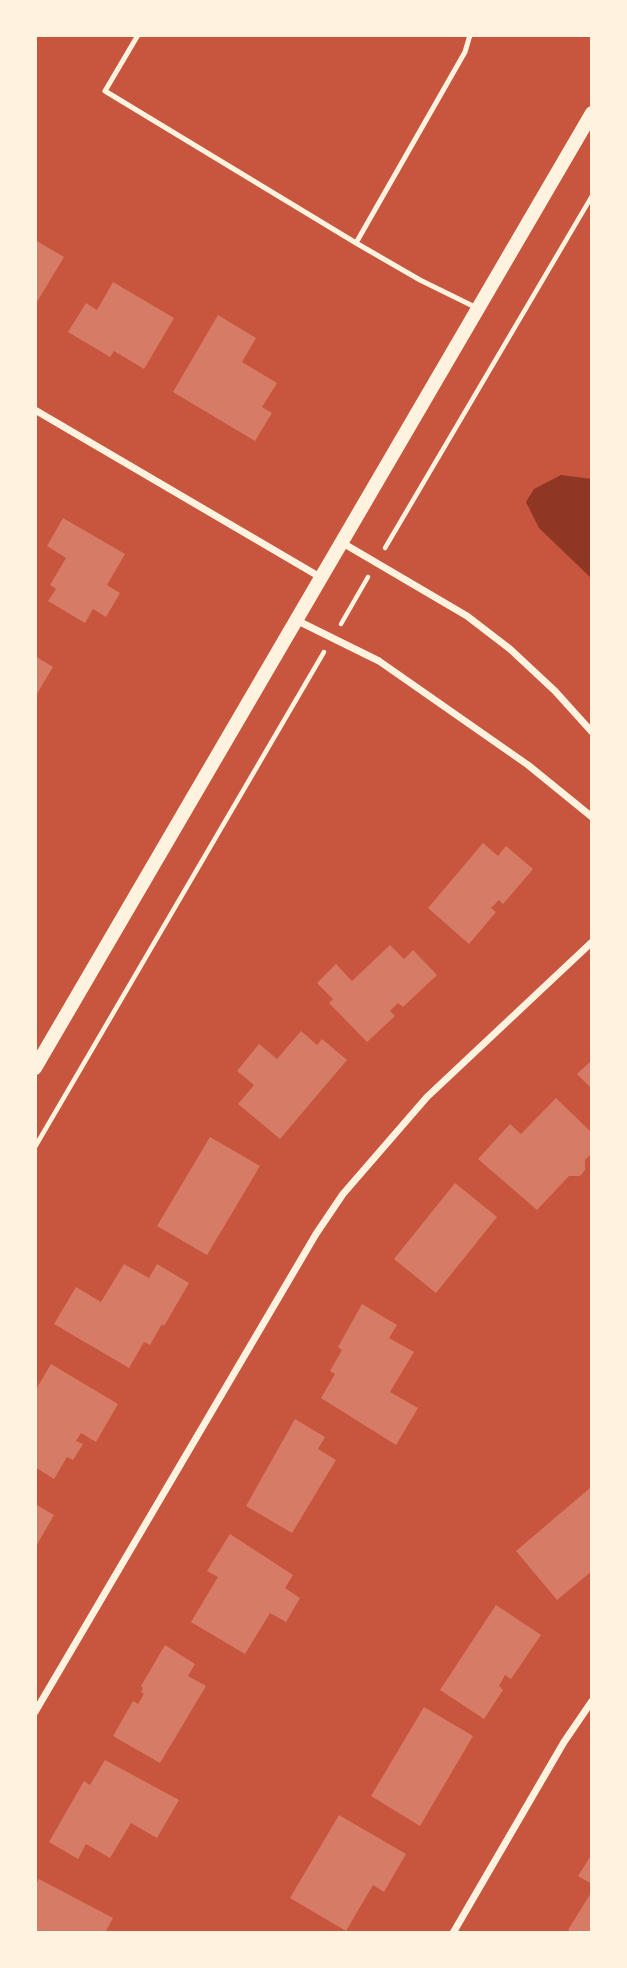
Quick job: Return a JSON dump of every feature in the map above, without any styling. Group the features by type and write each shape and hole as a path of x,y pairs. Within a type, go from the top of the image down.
{"main road":[{"path":"35,1068 592,113"}],"street":[{"path":"36,413 320,577"},
{"path":"341,542 467,616 510,649 555,691 592,732"},
{"path":"295,620 379,661 528,765 592,817"},
{"path":"35,1712 342,1194 428,1097 592,942"},
{"path":"453,1933 564,1742 592,1701"}],"lane":[{"path":"138,35 105,91 356,243 477,309"},
{"path":"356,243 465,52 470,35"}],"path":[{"path":"35,1147 592,196"}],"shaded area":[{"path":"561,475 592,479 592,579 539,528 526,502 534,489"}],"building":[{"path":"35,240 64,257 35,305"},
{"path":"113,282 174,318 144,369 114,351 110,357 68,332 86,303 97,310"},
{"path":"218,315 256,338 242,362 277,383 262,407 272,413 255,441 173,392"},
{"path":"63,518 125,554 107,585 120,593 106,617 93,609 85,623 48,601 56,589 50,585 66,558 47,546"},
{"path":"35,656 53,667 35,697"},
{"path":"483,843 498,856 506,846 533,869 503,904 499,900 491,908 496,912 469,944 428,908"},
{"path":"390,945 404,959 413,950 437,975 403,1007 398,1003 390,1011 395,1016 367,1042 329,1003 333,999 317,983 336,964 352,981"},
{"path":"301,1031 317,1045 322,1039 347,1060 280,1139 238,1104 254,1085 237,1071 259,1044 277,1059"},
{"path":"592,1060 592,1089 577,1074"},
{"path":"556,1098 592,1133 592,1153 585,1160 585,1170 580,1176 569,1176 537,1210 478,1159 510,1124 521,1134"},
{"path":"210,1137 260,1166 207,1255 157,1226"},
{"path":"455,1183 497,1217 436,1293 394,1259"},
{"path":"124,1264 149,1278 157,1264 189,1283 164,1326 162,1324 150,1345 144,1342 129,1368 54,1324 76,1287 101,1302"},
{"path":"362,1304 397,1325 389,1338 414,1352 390,1392 418,1408 396,1445 321,1398 335,1374 330,1371 342,1350 338,1347"},
{"path":"51,1364 118,1404 96,1442 81,1433 76,1441 83,1444 73,1460 67,1457 54,1479 35,1467 35,1391"},
{"path":"295,1419 325,1437 318,1449 336,1460 292,1533 246,1506"},
{"path":"590,1488 592,1571 557,1600 516,1551"},
{"path":"35,1504 54,1515 35,1548"},
{"path":"230,1534 293,1575 285,1588 300,1598 286,1622 270,1613 245,1654 191,1622 218,1577 207,1571"},
{"path":"496,1605 541,1635 511,1679 505,1675 499,1686 503,1690 484,1719 440,1690"},
{"path":"165,1645 195,1664 188,1676 206,1686 160,1763 113,1736 133,1701 138,1704 144,1694 141,1692 141,1686"},
{"path":"424,1707 473,1736 420,1826 371,1796"},
{"path":"105,1760 179,1800 157,1838 131,1823 110,1858 86,1844 78,1859 49,1842 84,1781 90,1785"},
{"path":"339,1815 406,1854 384,1892 373,1885 346,1931 290,1898"},
{"path":"592,1854 592,1884 578,1876"},
{"path":"39,1879 113,1918 105,1933 35,1933 35,1885"},
{"path":"592,1891 592,1933 574,1933 568,1930"}]}
